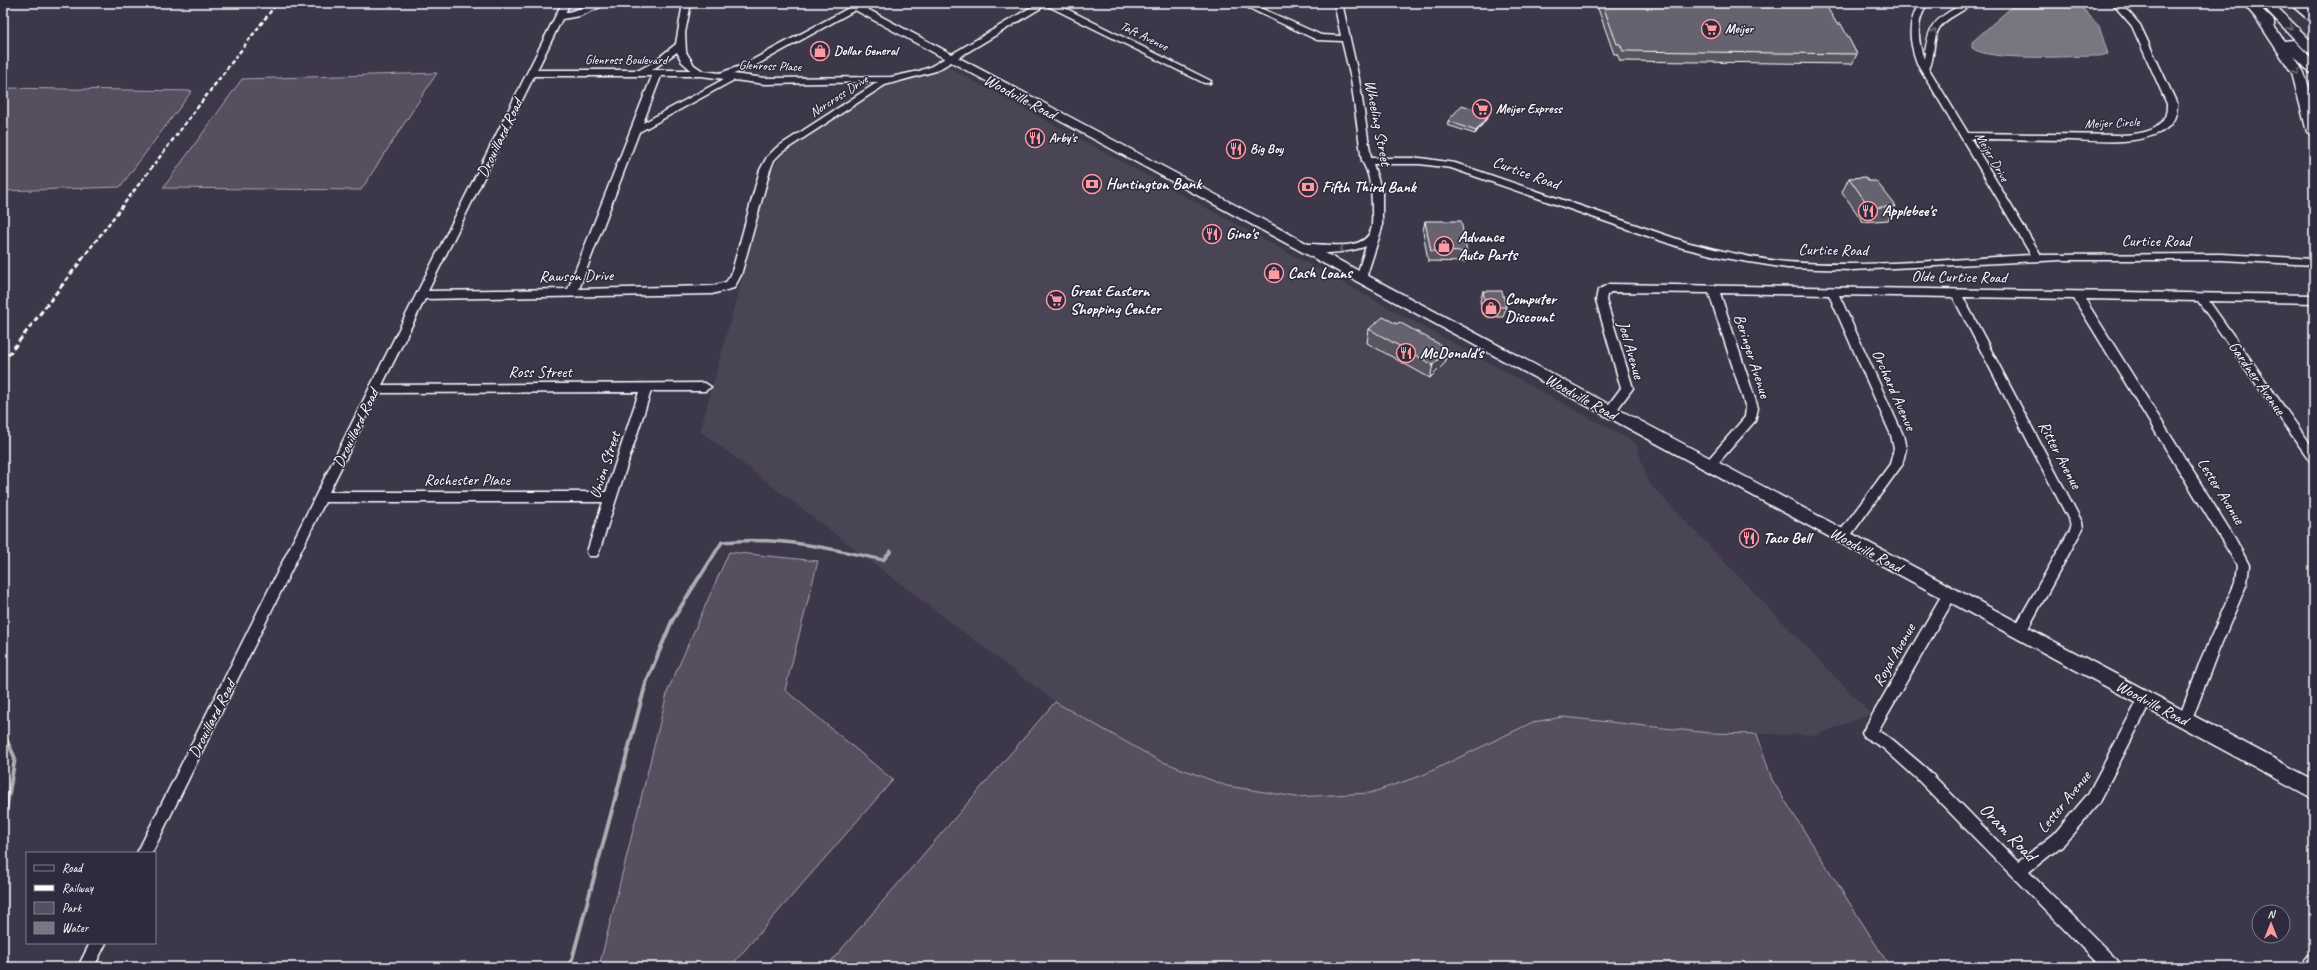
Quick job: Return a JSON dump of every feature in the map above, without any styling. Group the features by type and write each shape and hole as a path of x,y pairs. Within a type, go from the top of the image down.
{"highway":[{"path":"2249,3 2314,69"},
{"path":"2266,3 2314,51"},
{"path":"2283,3 2314,34"},
{"path":"2295,3 2314,18"},
{"path":"2261,16 2299,73 2314,132"}],"main road":[{"name":"Woodville Road","path":"856,4 950,58 2314,790"}],"street":[{"name":"Drouillard Road","path":"144,852 566,3"},
{"path":"559,17 577,14 605,3"},
{"path":"687,3 680,45 682,59 701,73"},
{"name":"Norcross Drive","path":"730,285 736,275 765,170 770,159 792,141 876,87 893,79 922,74 1044,3"},
{"name":"Taft Avenue","path":"1048,3 1207,81"},
{"path":"1242,3 1320,38 1346,39"},
{"name":"Wheeling Street","path":"1338,3 1352,67 1367,161 1372,170 1377,192 1376,233 1361,278"},
{"name":"Meijer Drive","path":"1924,3 1917,15 1913,32 1918,55 2038,258"},
{"path":"1925,69 1928,64 1930,42 1935,28 1950,14 1968,3"},
{"name":"Meijer Circle","path":"1965,136 2121,138 2146,135 2162,128 2172,116 2172,104 2136,25 2116,3"},
{"name":"Glenross Boulevard","path":"721,75 746,67 856,4"},
{"path":"639,73 655,66 680,45"},
{"name":"Glenross Boulevard","path":"531,73 701,73 732,77"},
{"path":"572,292 658,73"},
{"name":"Glenross Place","path":"636,131 732,77 765,81 893,79"},
{"name":"Curtice Road","path":"1367,161 1428,161 1459,166 1672,242 1724,255 1801,266 1852,267 2038,258 2221,257 2314,262"},
{"path":"1303,247 1347,248 1363,243 1376,233"},
{"name":"Rawson Drive","path":"422,295 712,290 730,285"},
{"name":"Olde Curtice Road","path":"1604,291 1614,288 1713,289 2314,299"},
{"name":"Beringer Avenue","path":"1709,466 1748,423 1752,413 1749,395 1713,289"},
{"name":"Joel Avenue","path":"1604,291 1601,298 1603,310 1627,388 1609,412"},
{"name":"Orchard Avenue","path":"1832,291 1897,435 1900,449 1896,465 1842,538"},
{"name":"Ritter Avenue","path":"1956,293 2076,522 2077,528 2072,538 2018,632"},
{"name":"Lester Avenue","path":"2077,295 2232,544 2243,565 2243,573 2237,595 2208,659 2185,721"},
{"name":"Gardner Avenue","path":"2201,297 2314,458"},
{"name":"Ross Street","path":"375,389 705,387"},
{"name":"Union Street","path":"593,552 646,388"},
{"name":"Rochester Place","path":"322,496 611,497"},
{"name":"Royal Avenue","path":"1869,733 1949,595"},
{"name":"Lester Avenue","path":"2018,872 2060,839 2093,799 2112,766 2145,700"},
{"name":"Oram Road","path":"1869,733 1888,744 1921,773 2112,967"},
{"path":"86,967 98,944"},
{"path":"2311,967 2314,962"}],"shaded area":[{"name":"Great Eastern Shopping Center","path":"945,65 1636,443 1648,482 1871,714 1817,735 1710,733 1423,775 1370,793 1296,797 1227,786 1158,760 1055,702 700,431 772,168 787,150 890,83"}],"green space":[{"path":"437,73 361,190 163,188 242,79"},
{"path":"3,88 192,91 120,187 3,191"},
{"path":"729,552 818,561 785,690 893,780 730,967 599,967 668,690"},
{"path":"1055,702 1158,760 1227,786 1296,797 1370,793 1423,775 1533,722 1563,717 1710,733 1757,734 1772,780 1890,967 826,967"}],"water":[{"path":"2078,3 2099,26 2108,54 2099,56 2013,57 1981,52 1972,48 1972,42 2015,4"}],"building":[{"name":"Meijer","path":"1602,3 1825,4 1837,24 1841,24 1857,54 1623,51 1620,44 1617,44"},
{"path":"1462,105 1489,114 1476,131 1448,121"},
{"path":"1865,177 1868,181 1876,181 1896,206 1870,208 1849,178"},
{"path":"1425,221 1461,221 1467,252 1431,251"},
{"path":"1483,291 1502,291 1506,307 1491,307 1485,304"},
{"path":"1383,317 1397,324 1399,322 1448,349 1433,365 1369,329"}],"waterway":[{"path":"700,577 722,542 763,541 803,544 883,560 891,551"},
{"path":"570,967 646,683 672,621 700,576"},
{"path":"3,732 15,758 3,828"}],"railway":[{"path":"82,259 277,3"},
{"path":"3,362 83,258"}],"place":[{"name":"Meijer","path":"1711,29"},
{"name":"Dollar General","path":"820,51"},
{"name":"Meijer Express","path":"1482,109"},
{"name":"Arby's","path":"1035,138"},
{"name":"Big Boy","path":"1236,149"},
{"name":"Huntington Bank","path":"1092,184"},
{"name":"Fifth Third Bank","path":"1308,187"},
{"name":"Applebee's","path":"1868,211"},
{"name":"Gino's","path":"1212,234"},
{"name":"Advance Auto Parts","path":"1444,246"},
{"name":"Cash Loans","path":"1274,273"},
{"name":"Great Eastern Shopping Center","path":"1056,300"},
{"name":"Computer Discount","path":"1491,308"},
{"name":"McDonald's","path":"1406,353"},
{"name":"Taco Bell","path":"1749,538"}]}
